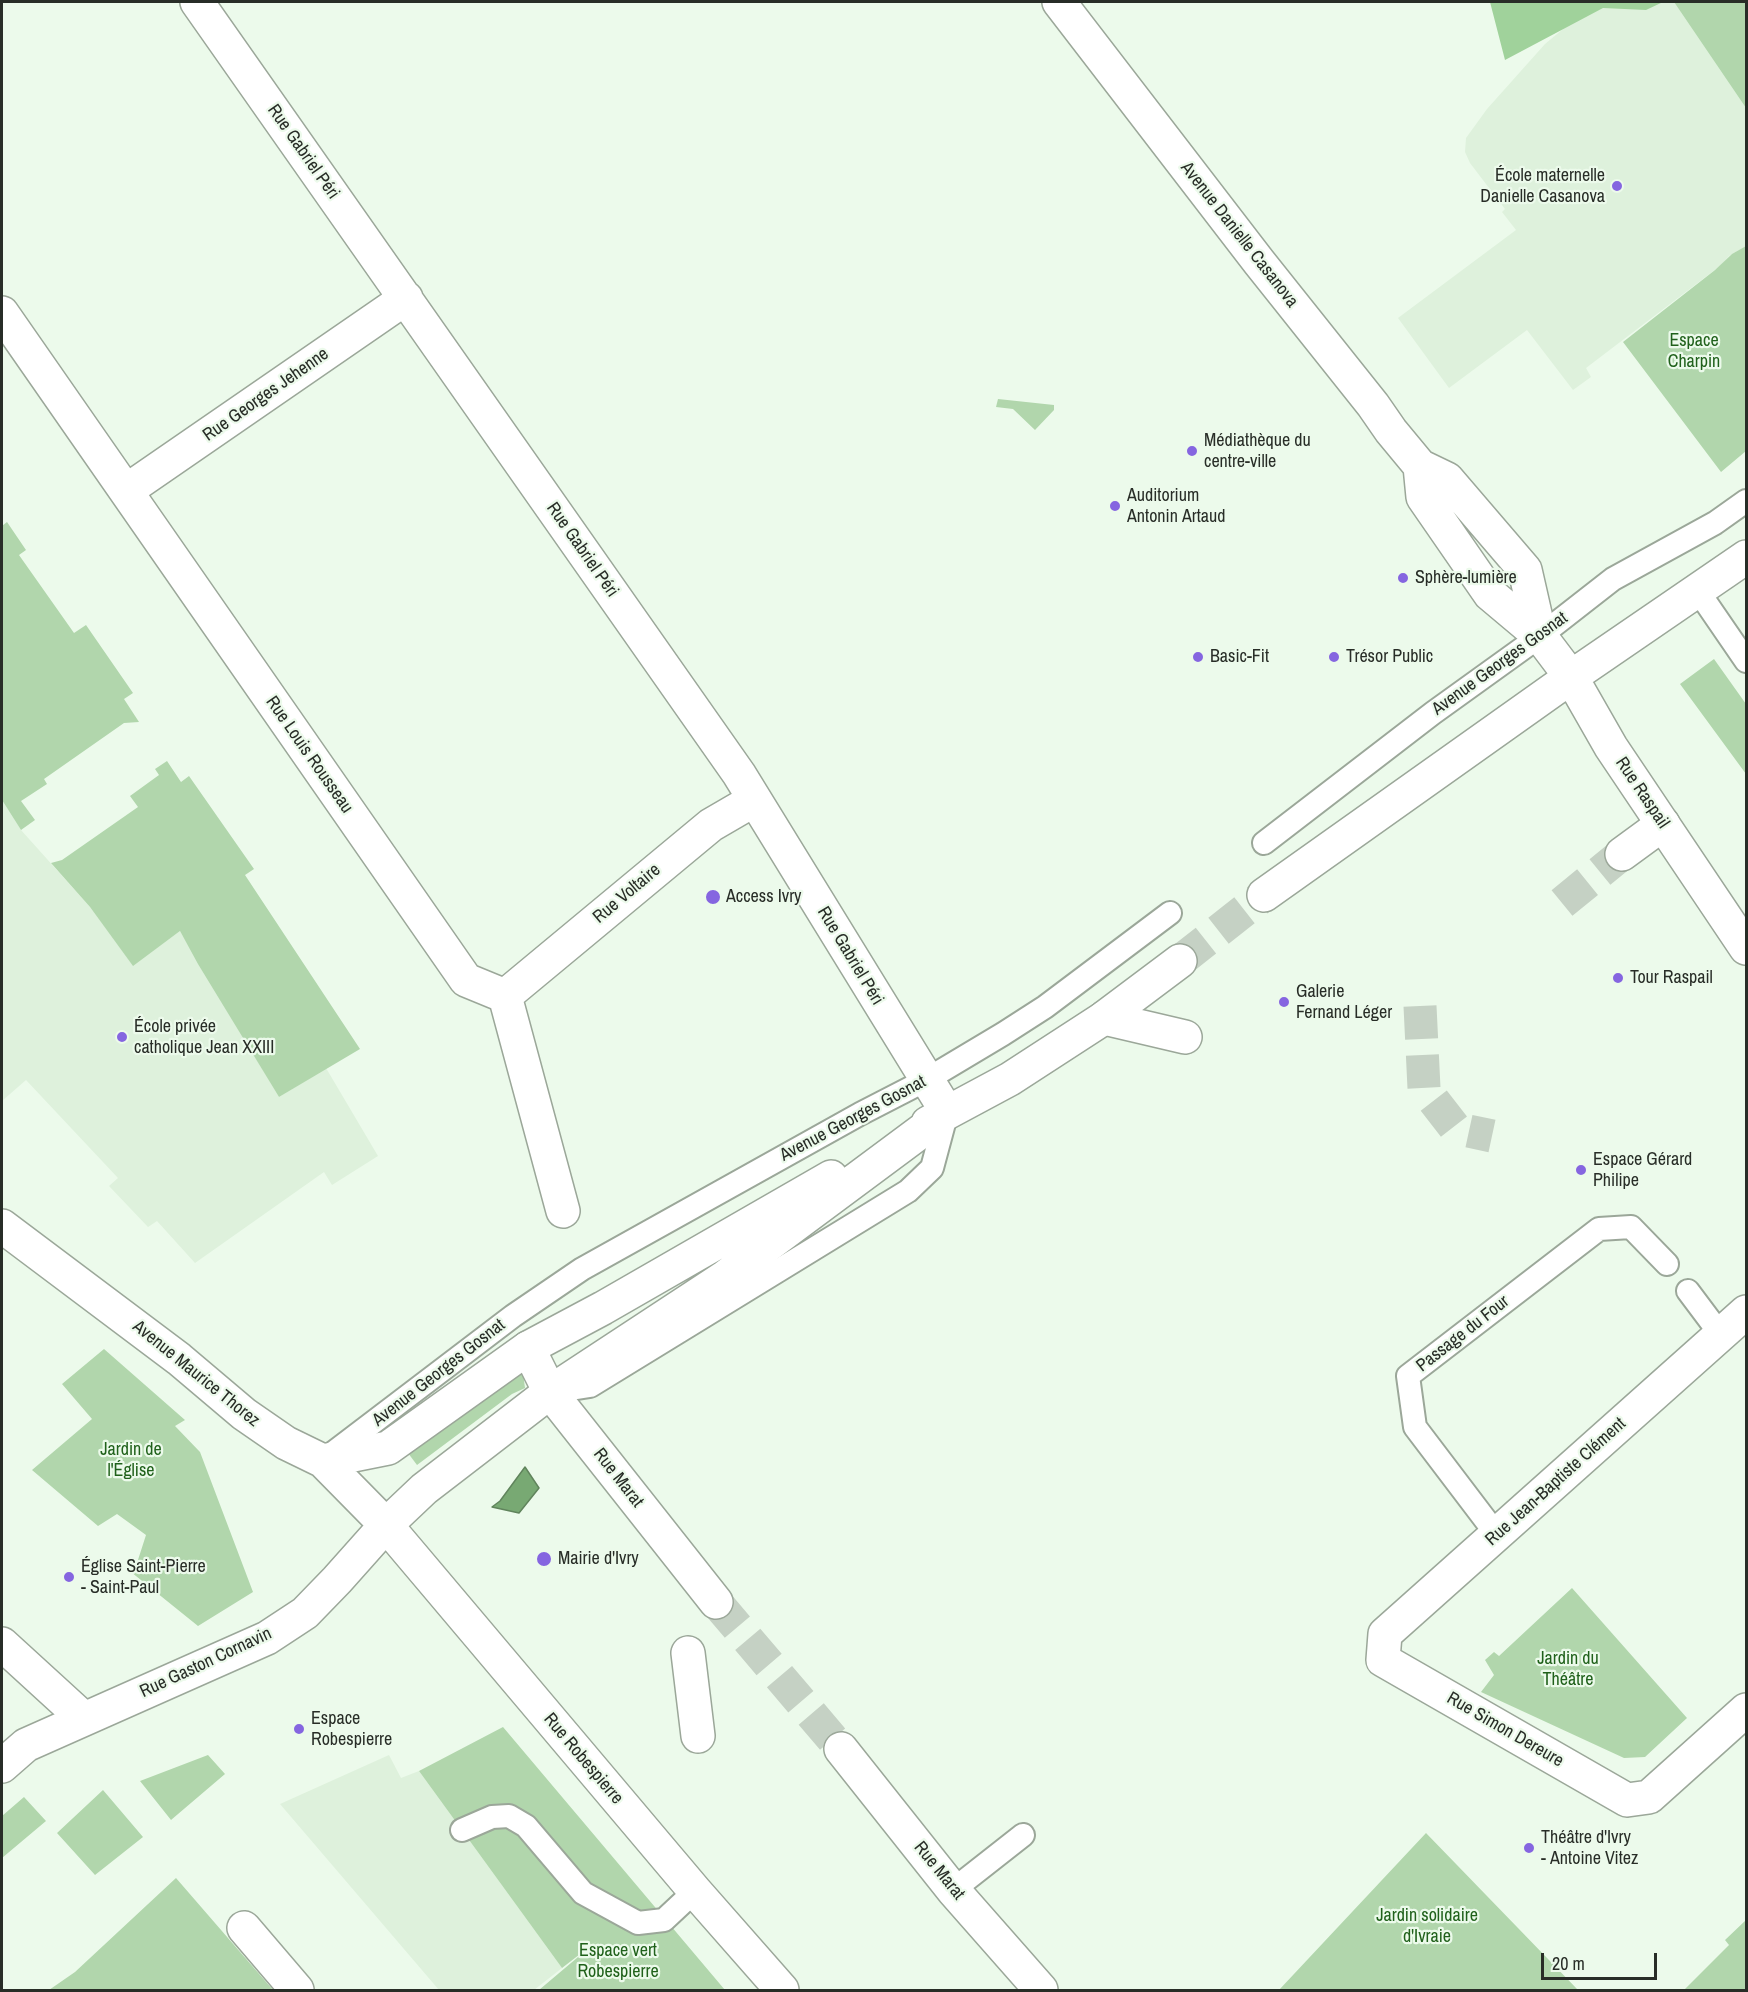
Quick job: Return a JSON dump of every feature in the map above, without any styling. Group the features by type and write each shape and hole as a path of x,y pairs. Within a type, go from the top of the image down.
{"street":[{"name":"Rue Gabriel Péri","path":"197,2 739,774 947,1112"},
{"name":"Avenue Danielle Casanova","path":"1059,2 1259,262 1420,466 1423,497 1490,594 1540,636"},
{"name":"Rue Georges Jehenne","path":"126,491 406,298"},
{"name":"Rue Louis Rousseau","path":"2,313 466,980 505,996"},
{"path":"1264,896 1571,677 1746,557"},
{"name":"Rue Raspail","path":"1540,636 1571,677 1611,747 1746,948"},
{"name":"Rue Voltaire","path":"505,996 711,825 754,800"},
{"path":"1622,854 1663,824"},
{"name":"Avenue Georges Gosnat","path":"323,1461 388,1448 528,1348 603,1308 947,1112 1010,1079 1104,1018 1180,961"},
{"path":"505,996 563,1211"},
{"path":"1104,1018 1185,1037"},
{"name":"Avenue Georges Gosnat","path":"386,1525 424,1489 550,1392 724,1277 947,1112"},
{"name":"Avenue Maurice Thorez","path":"2,1226 170,1352 244,1414 286,1443 323,1461 386,1525"},
{"name":"Rue Jean-Baptiste Clément","path":"1383,1660 1385,1634 1746,1312"},
{"name":"Rue Marat","path":"528,1348 550,1392 716,1602"},
{"name":"Rue Gaston Cornavin","path":"2,1766 26,1744 267,1638 305,1613 338,1580 386,1525"},
{"name":"Rue Robespierre","path":"386,1525 695,1891 783,1990"},
{"path":"2,1644 83,1718"},
{"path":"688,1653 698,1736"},
{"name":"Rue Simon Dereure","path":"1383,1660 1626,1800 1649,1797 1746,1710"},
{"name":"Rue Marat","path":"841,1749 953,1890 1041,1990"},
{"path":"244,1928 297,1990"}],"lane":[{"name":"Avenue Georges Gosnat","path":"1264,843 1613,579 1715,523 1746,501"},
{"path":"1698,591 1746,661"},
{"name":"Avenue Georges Gosnat","path":"323,1461 513,1316 582,1269 850,1119 926,1080 1045,1007 1170,914"},
{"name":"Passage du Four","path":"1497,1535 1415,1427 1408,1376 1599,1229 1631,1227 1667,1264"},
{"path":"1688,1291 1721,1335"},
{"path":"462,1830 492,1817 509,1816 526,1826 583,1893 638,1923 664,1920 695,1891"},
{"path":"953,1890 1023,1835"}],"shaded area":[{"path":"1490,2 1663,2 1646,10 1603,8 1505,60"},
{"name":"École maternelle Danielle Casanova","path":"1544,2 1674,2 1746,108 1746,246 1729,256 1720,266 1586,368 1591,377 1573,390 1527,330 1449,388 1398,318 1516,230 1502,212 1505,209 1470,163 1465,152 1466,138 1487,109 1545,44 1563,29"},
{"name":"École privée catholique Jean XXIII","path":"2,800 21,830 90,907 133,965 180,931 279,1097 326,1068 378,1156 332,1185 324,1172 195,1263 157,1221 148,1227 109,1186 118,1178 26,1080 2,1101"},
{"path":"525,1467 539,1488 519,1513 492,1507 500,1501"},
{"path":"389,1755 401,1778 419,1771 562,1968 534,1990 439,1990 280,1804"}],"green space":[{"path":"1674,2 1746,2 1746,108"},
{"name":"Espace Charpin","path":"1746,246 1746,451 1721,472 1623,342 1732,254"},
{"path":"998,399 1054,405 1054,410 1035,430 1013,409 996,407"},
{"path":"7,522 26,550 19,555 74,633 86,625 133,693 124,699 139,722 124,723 44,779 47,784 21,801 35,820 21,830 2,800 2,526"},
{"path":"1714,659 1746,704 1746,774 1680,684"},
{"path":"167,761 181,782 189,776 254,869 245,875 360,1049 279,1097 180,931 133,966 90,907 51,863 62,860 138,807 130,796 159,775 155,769"},
{"name":"Jardin de l'Église","path":"104,1349 185,1420 175,1426 200,1452 253,1592 198,1626 131,1572 137,1563 146,1535 117,1514 98,1526 32,1470 92,1419 62,1384"},
{"path":"515,1367 523,1373 525,1388 512,1394 417,1465 405,1449"},
{"name":"Jardin du Théâtre","path":"1572,1588 1687,1718 1645,1757 1624,1758 1481,1692 1494,1675 1485,1660 1494,1652 1499,1656"},
{"name":"Espace vert Robespierre","path":"503,1727 725,1990 539,1990 597,1941 562,1968 419,1771"},
{"path":"208,1755 225,1774 171,1820 140,1781"},
{"path":"103,1790 143,1837 95,1875 57,1833"},
{"path":"24,1797 46,1821 2,1858 2,1816"},
{"name":"Jardin solidaire d'Ivraie","path":"1426,1833 1578,1990 1279,1990"},
{"path":"176,1878 273,1990 49,1990 75,1972"},
{"path":"1746,1920 1746,1990 1684,1990 1729,1945 1725,1940"}],"tunnel":[{"path":"1562,903 1622,854"},
{"path":"1180,961 1264,895"},
{"path":"1420,1006 1424,1088 1455,1128 1492,1136"},
{"path":"716,1602 841,1749"}],"place":[{"name":"École maternelle Danielle Casanova","path":"1617,186"},
{"name":"Médiathèque du centre-ville","path":"1192,451"},
{"name":"Auditorium Antonin Artaud","path":"1115,506"},
{"name":"Sphère-lumière","path":"1403,578"},
{"name":"Basic-Fit","path":"1198,657"},
{"name":"Trésor Public","path":"1334,657"},
{"name":"Access Ivry","path":"713,897"},
{"name":"Tour Raspail","path":"1618,978"},
{"name":"Galerie Fernand Léger","path":"1284,1002"},
{"name":"École privée catholique Jean XXIII","path":"122,1037"},
{"name":"Espace Gérard Philipe","path":"1581,1170"},
{"name":"Mairie d'Ivry","path":"544,1559"},
{"name":"Église Saint-Pierre - Saint-Paul","path":"69,1577"},
{"name":"Espace Robespierre","path":"299,1729"},
{"name":"Théâtre d'Ivry - Antoine Vitez","path":"1529,1848"}]}
